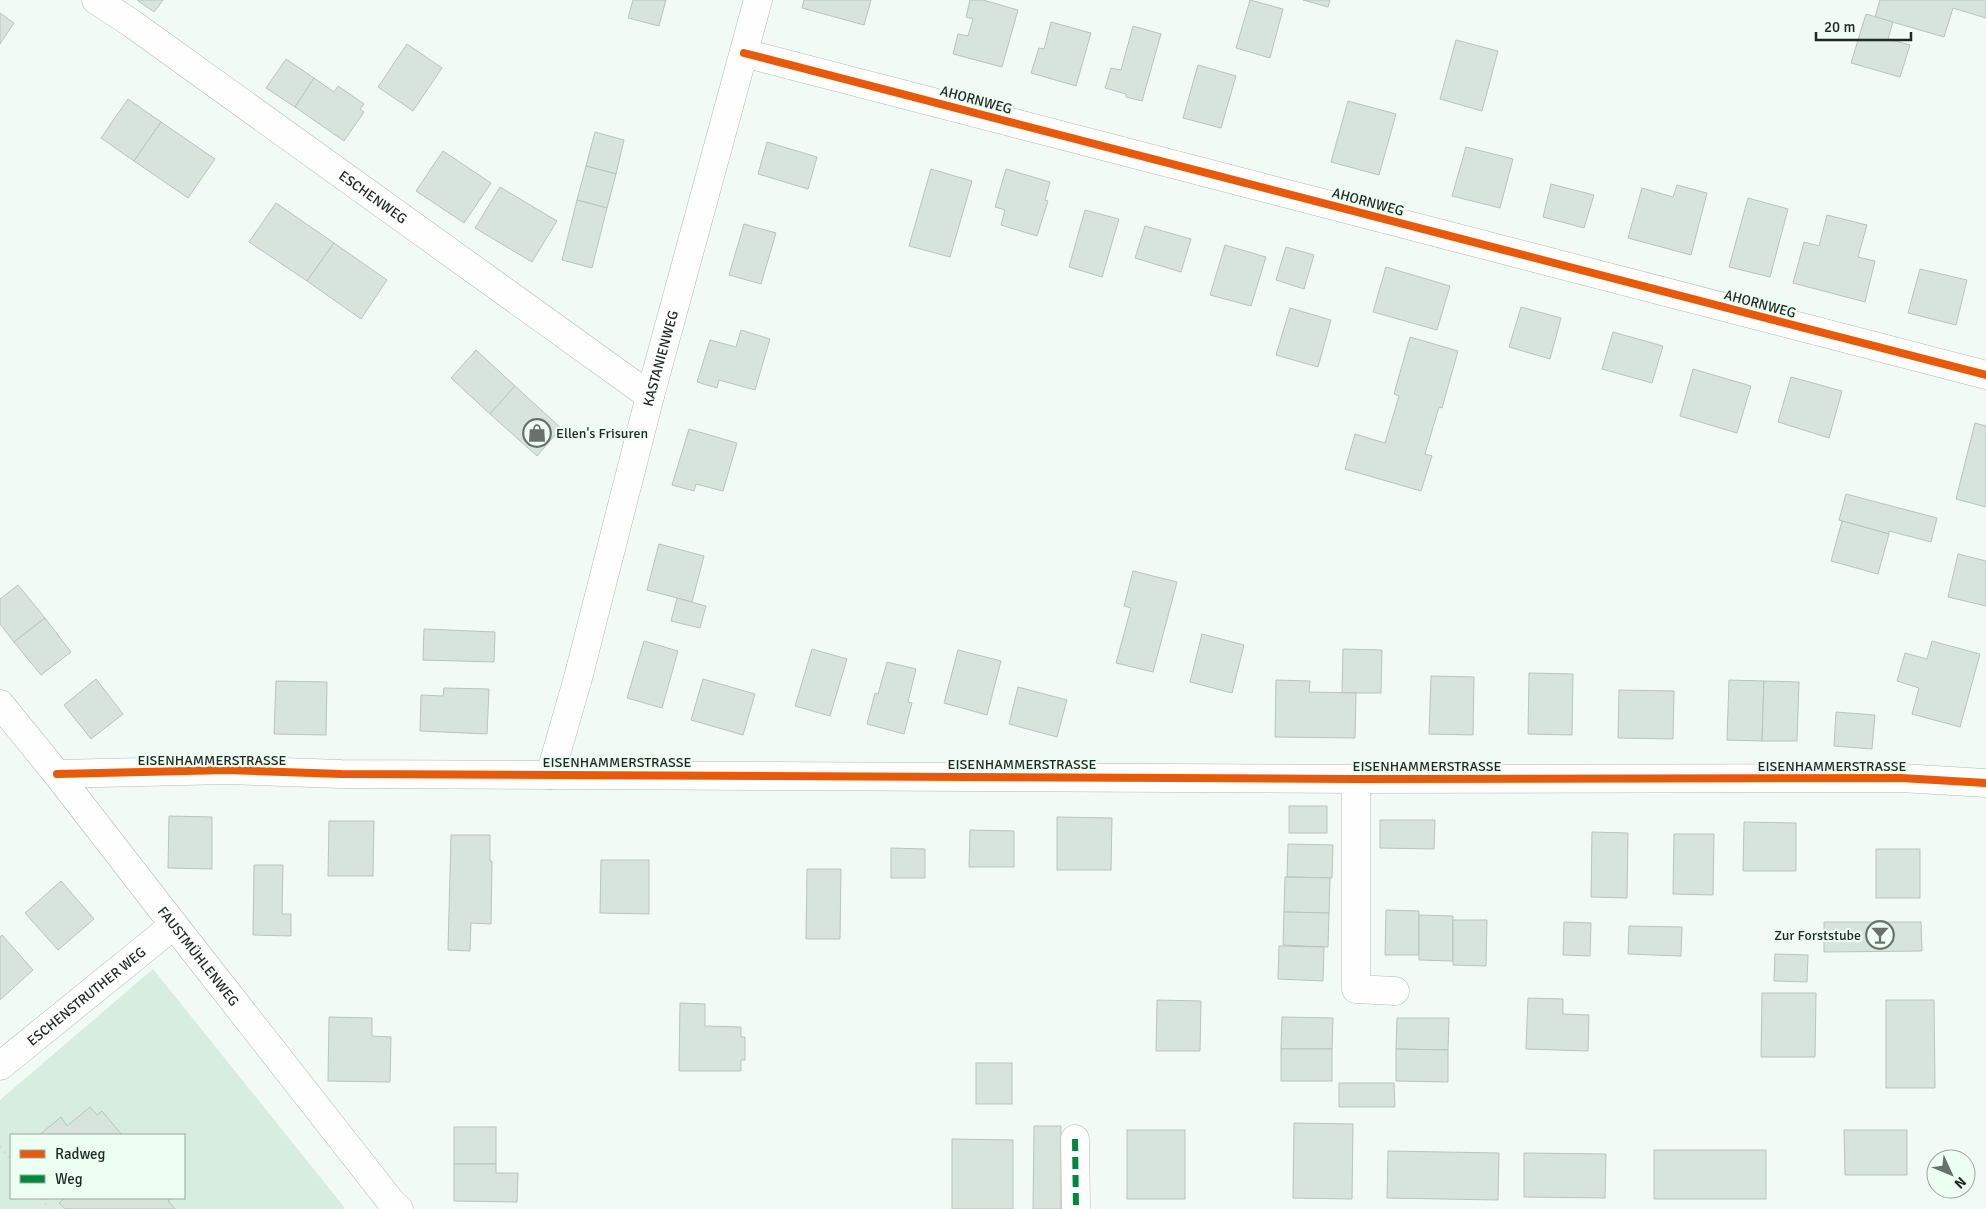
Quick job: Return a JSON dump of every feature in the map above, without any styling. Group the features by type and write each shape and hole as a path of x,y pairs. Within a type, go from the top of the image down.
{"street":[{"name":"ESCHENWEG","path":"96,0 131,23 650,396"},
{"name":"KASTANIENWEG","path":"550,774 580,668 650,396 758,0"},
{"name":"AHORNWEG","path":"744,53 1986,375"},
{"name":"FAUSTMÜHLENWEG","path":"0,704 57,774 392,1203 399,1209"},
{"name":"EISENHAMMERSTRASSE","path":"57,774 227,770 341,774 1356,779 1901,778 1986,783"},
{"name":"EISENHAMMERSTRASSE","path":"1356,779 1356,989 1394,991"},
{"name":"ESCHENSTRUTHER WEG","path":"0,1066 174,925"},
{"path":"1075,1139 1076,1209"}],"path":[{"path":"0,1146 10,1159"}],"green space":[{"path":"153,969 345,1208 344,1209 0,1209 0,1100"}],"building":[{"path":"137,0 163,0 154,12"},
{"path":"633,0 666,0 659,26 628,18"},
{"path":"804,0 871,0 864,25 802,8"},
{"path":"970,0 983,0 1018,10 1002,67 953,54 958,34 968,36 973,19 966,17"},
{"path":"1250,0 1283,9 1270,58 1236,48"},
{"path":"1303,0 1330,0 1328,7"},
{"path":"1880,0 1986,0 1986,18 1953,8 1944,37 1875,17"},
{"path":"0,13 14,23 0,44"},
{"path":"1866,14 1893,22 1888,39 1910,45 1900,77 1851,63"},
{"path":"1051,22 1091,33 1076,86 1031,73 1039,48 1044,49"},
{"path":"1133,26 1161,34 1142,101 1126,97 1126,94 1105,88 1111,68 1121,70"},
{"path":"1456,40 1498,51 1482,111 1440,99"},
{"path":"407,44 442,68 413,111 378,87"},
{"path":"286,59 314,78 295,107 266,88"},
{"path":"1198,65 1236,76 1221,128 1183,118"},
{"path":"314,78 334,92 338,86 364,104 360,109 364,112 344,141 295,107"},
{"path":"128,99 161,122 134,161 101,138"},
{"path":"1348,101 1396,114 1379,175 1331,162"},
{"path":"161,122 215,159 188,198 134,161"},
{"path":"595,132 624,140 616,174 586,166"},
{"path":"767,142 817,157 808,189 758,174"},
{"path":"1466,147 1513,159 1500,208 1452,196"},
{"path":"443,151 491,183 464,223 416,191"},
{"path":"586,166 616,174 607,208 577,200"},
{"path":"931,169 972,181 950,257 909,246"},
{"path":"1006,169 1050,182 1045,200 1048,201 1037,236 1001,225 1005,210 995,207"},
{"path":"1551,184 1594,195 1584,228 1543,217"},
{"path":"1677,185 1707,193 1691,255 1628,238 1642,188 1673,197"},
{"path":"500,187 557,221 532,262 475,228"},
{"path":"1748,198 1788,209 1770,277 1729,267"},
{"path":"577,200 607,208 592,268 562,260"},
{"path":"276,203 334,243 307,281 249,242"},
{"path":"1085,210 1119,219 1102,277 1069,267"},
{"path":"1827,215 1867,225 1858,257 1875,261 1865,302 1793,283 1804,242 1819,246"},
{"path":"744,224 776,233 761,284 729,275"},
{"path":"1145,226 1191,239 1181,272 1135,258"},
{"path":"334,243 387,280 361,319 307,281"},
{"path":"1225,245 1266,257 1251,306 1210,295"},
{"path":"1286,247 1314,255 1304,289 1276,280"},
{"path":"1386,267 1450,286 1437,330 1373,312"},
{"path":"1920,269 1967,280 1956,325 1908,313"},
{"path":"1521,307 1561,318 1550,359 1509,347"},
{"path":"1290,308 1331,320 1318,367 1276,355"},
{"path":"741,330 770,339 755,390 719,380 717,388 697,382 710,340 736,347"},
{"path":"1613,332 1663,346 1652,383 1602,369"},
{"path":"1410,337 1458,351 1442,408 1439,407 1425,454 1432,456 1421,491 1345,469 1355,434 1385,443 1399,396 1394,394"},
{"path":"476,350 515,386 490,414 451,378"},
{"path":"1693,369 1751,386 1737,433 1680,416"},
{"path":"1791,377 1842,391 1829,438 1778,422"},
{"path":"515,386 561,428 537,456 490,414"},
{"path":"1975,423 1986,426 1986,507 1956,499"},
{"path":"689,429 737,443 723,491 696,484 694,491 672,485"},
{"path":"1846,494 1937,518 1931,542 1889,531 1889,534 1839,520"},
{"path":"1842,521 1889,534 1878,574 1831,561"},
{"path":"659,544 704,556 692,602 647,590"},
{"path":"1958,554 1986,561 1986,606 1948,597"},
{"path":"1133,571 1177,582 1153,672 1116,663 1131,608 1124,606"},
{"path":"18,585 45,618 14,642 0,624 0,599"},
{"path":"677,598 706,606 700,628 671,621"},
{"path":"45,618 71,652 41,675 14,642"},
{"path":"424,629 495,632 494,662 423,660"},
{"path":"1202,634 1244,645 1232,693 1190,682"},
{"path":"644,641 678,651 662,708 627,698"},
{"path":"1932,641 1980,654 1960,727 1912,714 1919,688 1897,681 1905,653 1927,659"},
{"path":"812,649 847,659 830,716 795,706"},
{"path":"1343,649 1382,650 1381,693 1342,693"},
{"path":"958,650 1001,661 987,715 944,703"},
{"path":"887,662 916,669 908,702 912,703 904,734 867,724 875,693 878,694"},
{"path":"1529,673 1573,674 1572,735 1528,734"},
{"path":"1431,676 1474,677 1473,735 1429,734"},
{"path":"96,679 123,714 91,739 64,705"},
{"path":"703,679 755,694 743,735 691,720"},
{"path":"1276,680 1310,681 1309,692 1356,693 1355,738 1275,737"},
{"path":"1729,680 1764,681 1762,741 1727,740"},
{"path":"276,681 327,682 326,735 274,734"},
{"path":"1764,681 1799,682 1797,741 1762,741"},
{"path":"1018,687 1067,700 1057,737 1009,724"},
{"path":"444,688 489,689 487,734 420,731 421,695 443,696"},
{"path":"1619,690 1674,691 1673,739 1618,738"},
{"path":"1836,712 1875,715 1872,749 1834,746"},
{"path":"1289,806 1327,806 1327,833 1289,833"},
{"path":"169,816 212,817 212,869 168,868"},
{"path":"1057,817 1112,818 1111,870 1057,870"},
{"path":"1380,820 1435,820 1434,849 1380,848"},
{"path":"329,821 374,821 373,876 328,876"},
{"path":"1744,822 1796,823 1796,871 1743,871"},
{"path":"970,830 1014,831 1014,867 969,867"},
{"path":"1592,832 1628,833 1627,898 1591,897"},
{"path":"1674,834 1714,834 1713,895 1673,894"},
{"path":"451,835 490,835 490,861 492,861 491,924 471,923 470,951 448,950"},
{"path":"1288,844 1333,845 1332,878 1287,877"},
{"path":"891,848 925,849 925,878 891,878"},
{"path":"1876,849 1920,849 1920,898 1876,898"},
{"path":"601,860 649,860 649,914 600,913"},
{"path":"254,865 283,865 282,914 291,914 291,936 253,935"},
{"path":"807,869 841,869 840,939 806,939"},
{"path":"1285,877 1330,878 1329,913 1284,912"},
{"path":"61,881 94,919 58,950 25,913"},
{"path":"1386,910 1419,911 1419,955 1385,955"},
{"path":"1284,912 1329,913 1328,947 1283,945"},
{"path":"1419,915 1453,916 1453,961 1419,960"},
{"path":"1453,920 1487,920 1486,966 1453,965"},
{"path":"1564,922 1591,923 1590,956 1563,955"},
{"path":"1824,922 1921,922 1922,951 1824,952"},
{"path":"1629,926 1682,927 1681,956 1628,954"},
{"path":"2,935 33,970 0,1000 0,937"},
{"path":"1279,946 1324,947 1323,981 1278,979"},
{"path":"1775,954 1808,955 1807,982 1774,981"},
{"path":"1762,993 1816,993 1815,1057 1761,1057"},
{"path":"1528,998 1563,999 1563,1014 1589,1015 1588,1051 1526,1049"},
{"path":"1157,1000 1201,1001 1200,1051 1156,1051"},
{"path":"1886,1000 1934,1000 1935,1088 1886,1088"},
{"path":"680,1003 705,1004 705,1026 741,1027 741,1037 745,1037 745,1060 741,1060 741,1071 679,1071"},
{"path":"329,1017 372,1018 372,1036 391,1037 390,1082 328,1081"},
{"path":"1282,1017 1333,1018 1332,1049 1281,1049"},
{"path":"1397,1018 1449,1018 1448,1050 1396,1049"},
{"path":"1281,1049 1332,1049 1332,1081 1281,1081"},
{"path":"1396,1049 1448,1050 1448,1082 1396,1081"},
{"path":"976,1063 1012,1063 1012,1104 976,1104"},
{"path":"1339,1083 1394,1083 1395,1107 1339,1107"},
{"path":"90,1107 97,1115 102,1111 121,1134 40,1134 61,1117 67,1126"},
{"path":"1294,1123 1353,1124 1352,1199 1293,1198"},
{"path":"1034,1126 1061,1126 1061,1209 1033,1209"},
{"path":"454,1127 496,1127 496,1164 454,1164"},
{"path":"1127,1130 1185,1130 1185,1199 1127,1199"},
{"path":"1844,1130 1907,1130 1907,1175 1845,1175"},
{"path":"952,1139 1013,1140 1013,1209 952,1209"},
{"path":"1654,1150 1766,1150 1766,1199 1654,1199"},
{"path":"1388,1151 1499,1153 1498,1200 1387,1198"},
{"path":"1524,1153 1606,1154 1605,1198 1524,1197"},
{"path":"454,1164 496,1164 496,1173 518,1173 517,1202 454,1201"},
{"path":"64,1199 171,1199 168,1201 175,1209 65,1209 59,1203"}],"marked path":[{"path":"1075,1139 1076,1209"}],"cycle path":[{"path":"744,53 1986,375"},
{"path":"57,774 227,770 341,774 1356,779 1901,778 1986,783"}],"place":[{"name":"Ellen's Frisuren","path":"537,433"},
{"name":"Zur Forststube","path":"1880,935"}]}
